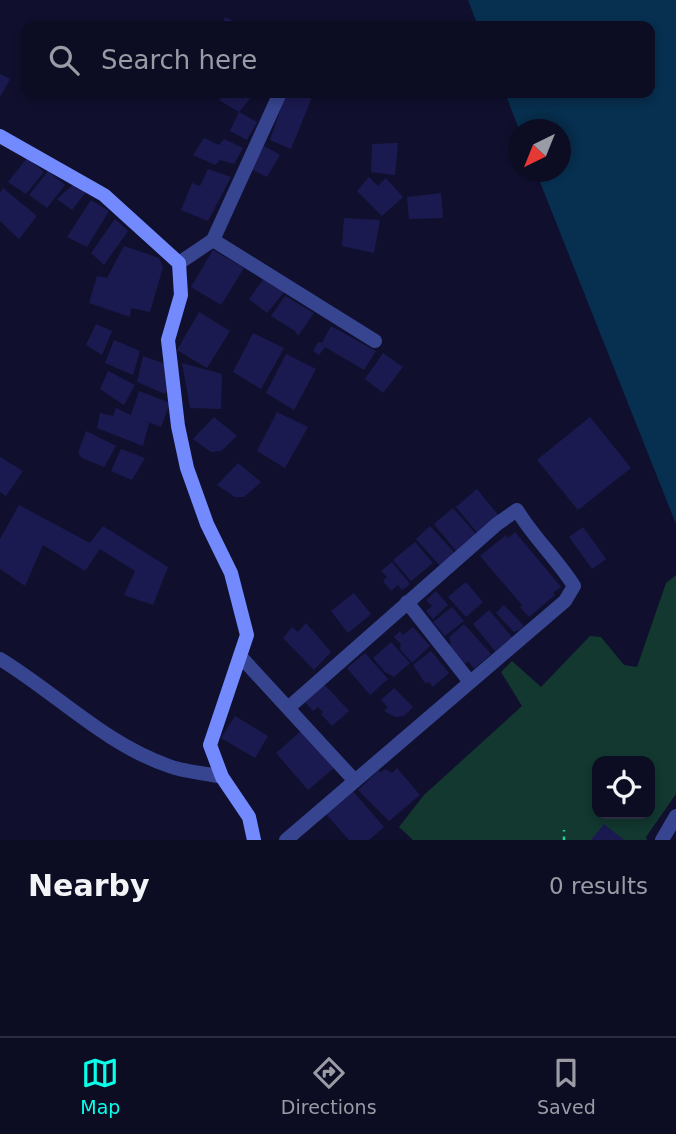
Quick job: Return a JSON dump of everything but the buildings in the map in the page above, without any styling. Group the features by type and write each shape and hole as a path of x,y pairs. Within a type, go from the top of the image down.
{"street":[{"path":"179,263 213,240 278,98"},
{"path":"0,136 104,195 179,263 181,295 168,340 178,426 187,468 207,524 231,573 247,635 210,744 222,777 249,817 254,840"},
{"path":"213,240 375,341"},
{"path":"286,840 565,601 574,586 562,566 526,526 517,510 497,524 288,708"},
{"path":"407,603 470,682"},
{"path":"240,656 355,781"},
{"path":"0,659 30,677 107,735 169,766 222,777"},
{"path":"662,840 676,816"}],"path":[{"path":"564,830 564,840"}],"green space":[{"path":"676,575 676,794 646,837 647,840 413,840 399,827 424,795 522,706 501,672 512,661 541,687 590,636 601,637 624,665 637,667 666,583"}],"water":[{"path":"468,0 676,0 676,524 540,182 571,182 571,119 515,119 507,98 655,98 655,21 476,21"}]}
